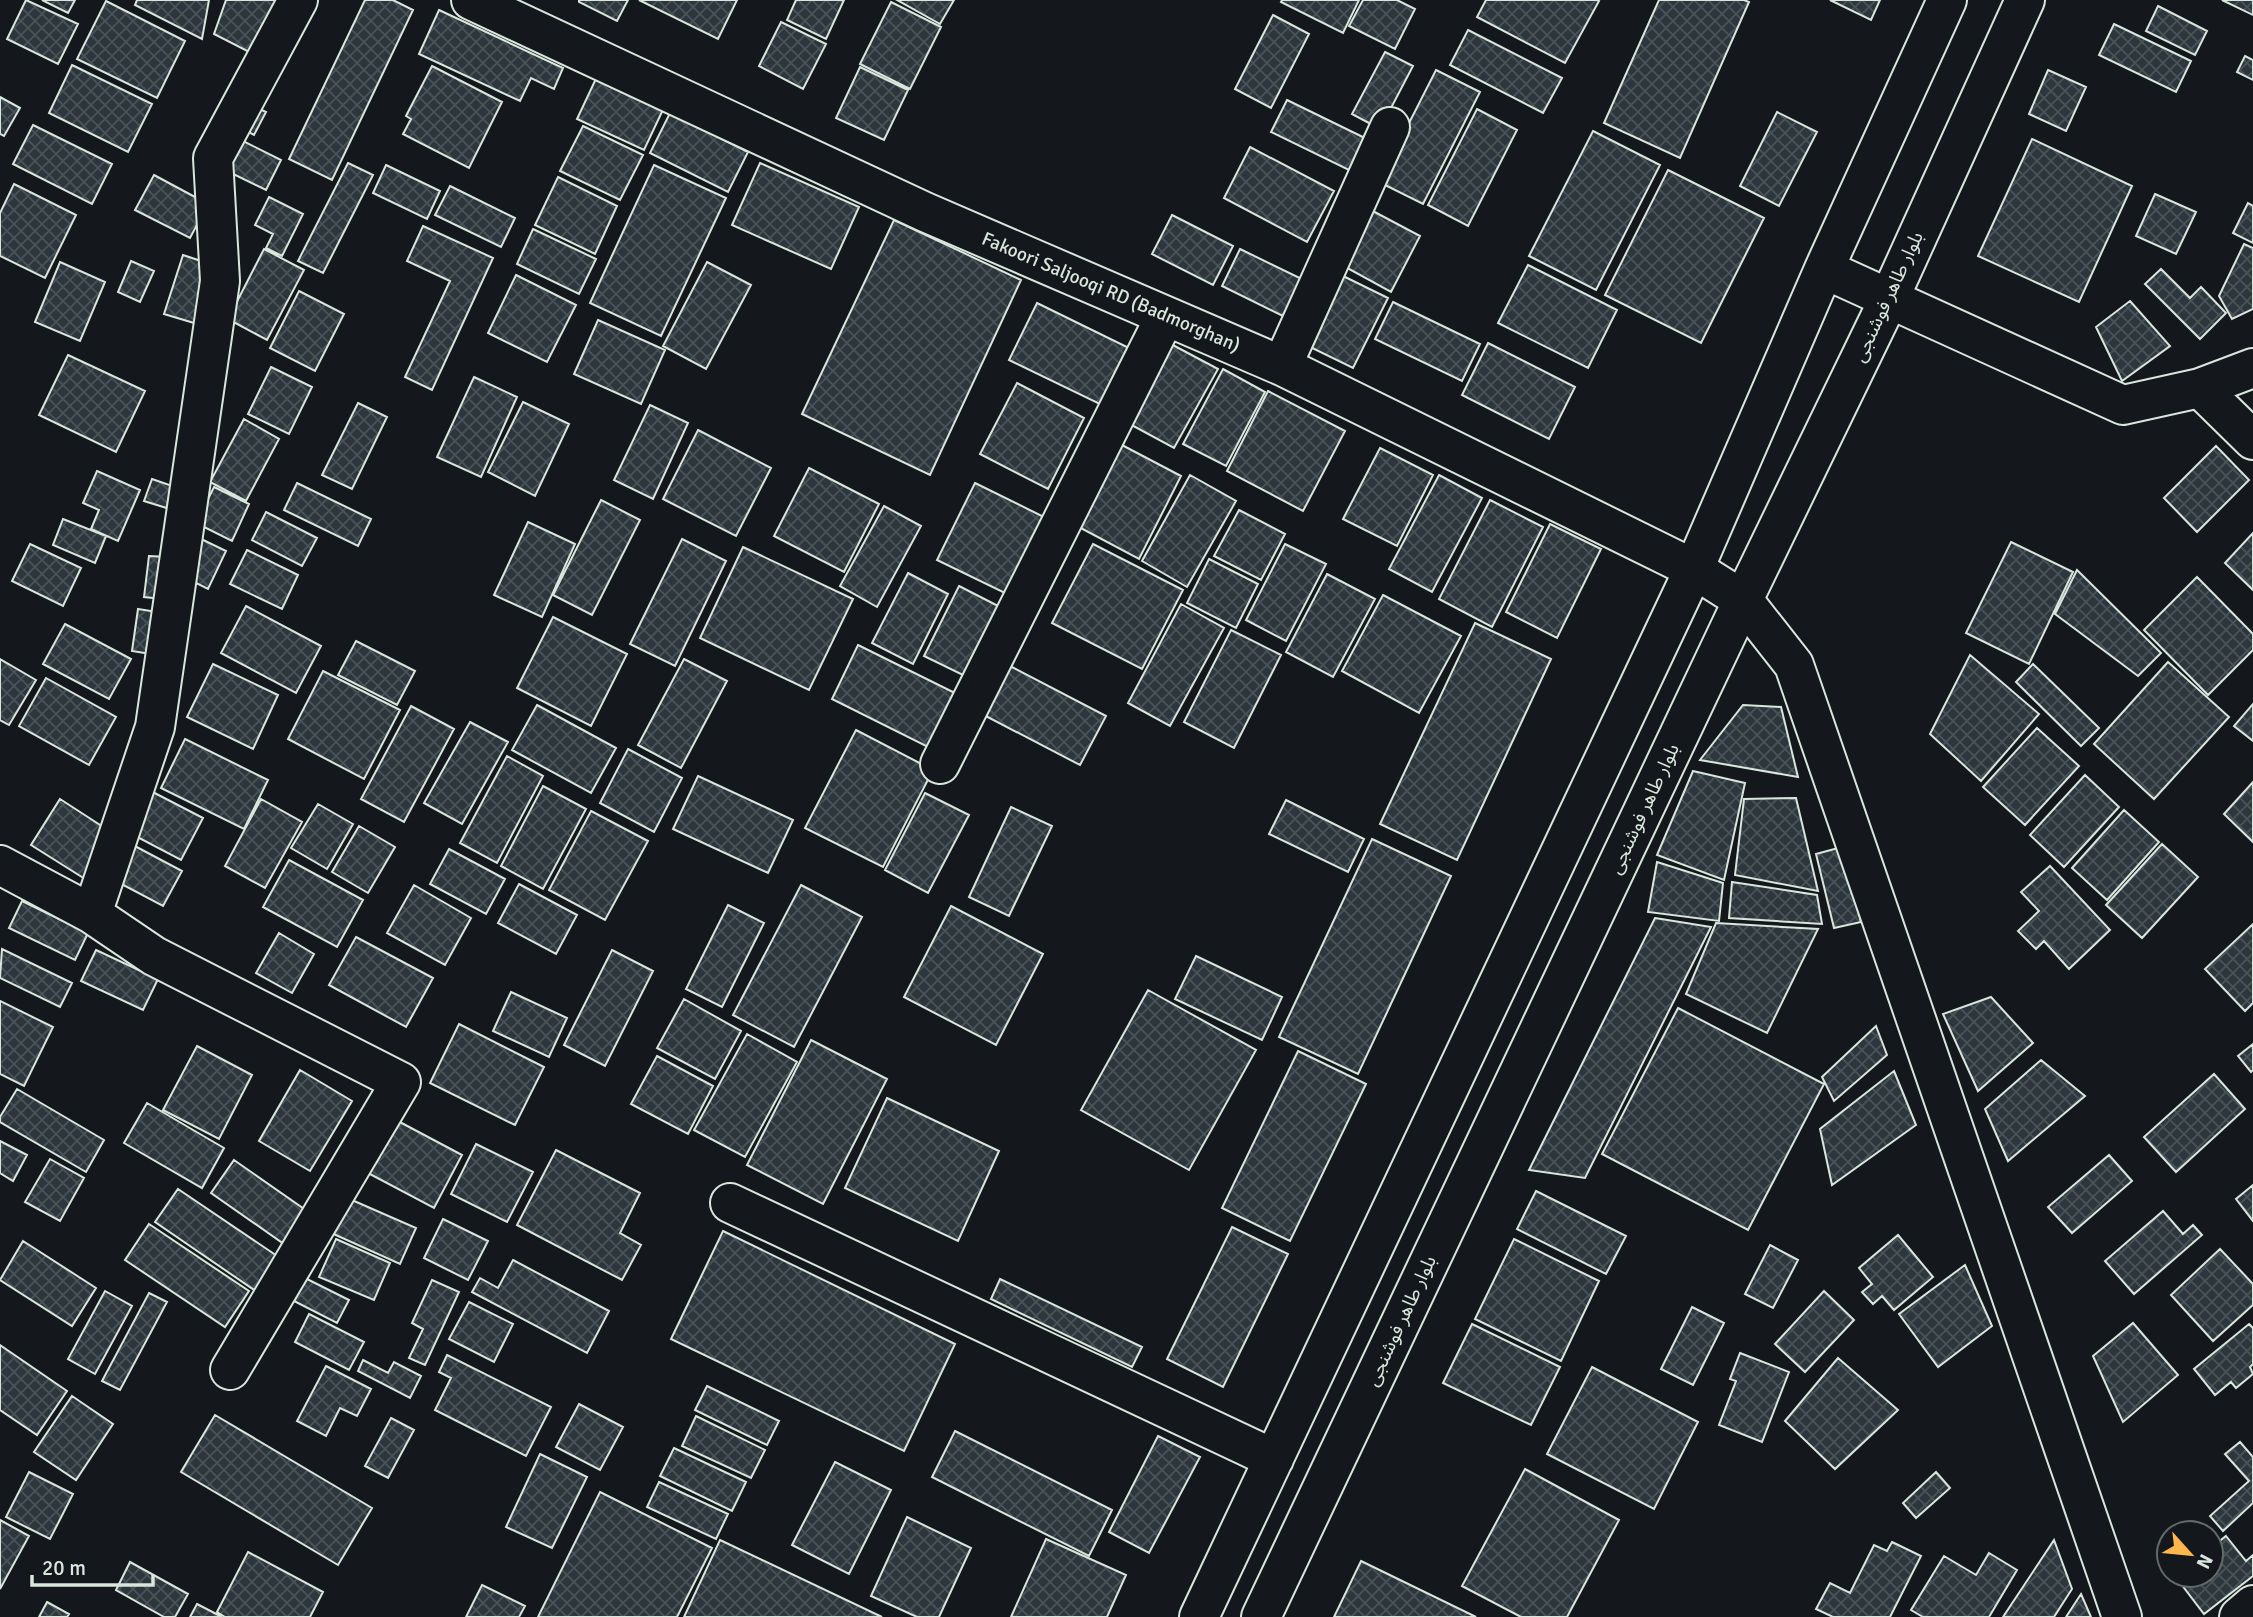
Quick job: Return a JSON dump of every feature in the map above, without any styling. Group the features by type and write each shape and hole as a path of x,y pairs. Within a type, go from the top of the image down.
{"street":[{"path":"92,914 155,727 220,281 214,158 298,0"},
{"name":"Fakoori Saljooqi RD (Badmorghan)","path":"471,0 925,212 1282,366 1694,569 1743,600 1794,665 2122,1617"},
{"path":"1199,1617 1694,569 1824,269 1947,0"},
{"name":"بلوار طاهر فوشنجی","path":"1261,1617 1743,600 1889,299 2025,0"},
{"path":"1282,366 1390,127"},
{"path":"1824,269 2123,405 2200,387 2253,368"},
{"path":"940,764 1166,317"},
{"path":"2200,387 2253,440"},
{"path":"0,865 92,914 154,956 401,1082 230,1370"},
{"path":"730,1203 1274,1459"},
{"path":"2239,1617 2253,1605"}],"building":[{"path":"26,0 78,24 58,64 7,39"},
{"path":"42,0 75,0 68,13"},
{"path":"137,0 209,0 202,39 135,5"},
{"path":"226,0 283,0 255,55 214,34"},
{"path":"365,0 393,0 413,10 332,180 289,159"},
{"path":"579,0 628,0 617,21"},
{"path":"639,0 737,0 718,39"},
{"path":"796,0 844,0 826,39 787,20"},
{"path":"897,0 954,0 940,24"},
{"path":"1359,0 1343,33 1281,2"},
{"path":"1363,0 1397,0 1415,9 1395,49 1349,26"},
{"path":"1486,0 1599,1 1565,63 1477,17"},
{"path":"1659,0 1749,2 1680,158 1604,123"},
{"path":"1830,0 1880,0 1871,20"},
{"path":"2222,0 2253,0 2253,15"},
{"path":"106,1 185,41 157,98 77,59"},
{"path":"891,2 941,27 910,89 860,64"},
{"path":"2158,6 2207,31 2195,55 2146,31"},
{"path":"439,10 563,68 554,89 531,78 520,101 419,54"},
{"path":"1273,15 1309,34 1271,108 1235,89"},
{"path":"781,22 826,44 803,89 759,66"},
{"path":"2114,24 2191,61 2176,92 2099,55"},
{"path":"1468,30 1562,78 1543,113 1450,65"},
{"path":"1385,52 1413,66 1380,129 1352,114"},
{"path":"2245,56 2253,60 2253,80 2237,72"},
{"path":"72,65 152,104 128,152 49,113"},
{"path":"432,66 502,102 469,168 403,134 411,119 406,116"},
{"path":"860,67 908,90 884,140 836,118"},
{"path":"601,68 668,99 644,150 577,119"},
{"path":"1436,70 1480,92 1423,204 1379,182"},
{"path":"2048,70 2086,87 2066,131 2029,114"},
{"path":"0,97 20,108 4,136 0,134"},
{"path":"1287,100 1369,140 1353,172 1271,132"},
{"path":"247,103 266,112 254,135 235,125"},
{"path":"1477,109 1517,130 1468,226 1428,205"},
{"path":"1777,112 1817,132 1779,206 1740,186"},
{"path":"670,113 748,152 728,192 650,153"},
{"path":"33,125 112,164 92,204 13,164"},
{"path":"583,126 643,155 620,200 560,171"},
{"path":"1593,131 1660,165 1596,290 1529,256"},
{"path":"239,139 281,160 266,190 225,170"},
{"path":"2032,139 2132,186 2079,302 1978,256"},
{"path":"1250,147 1334,191 1307,242 1224,198"},
{"path":"348,163 373,175 323,273 298,261"},
{"path":"760,163 859,207 831,269 732,225"},
{"path":"386,165 440,191 427,219 373,193"},
{"path":"654,165 726,198 661,336 590,303"},
{"path":"1668,170 1764,218 1701,343 1605,295"},
{"path":"154,175 208,204 190,238 135,210"},
{"path":"558,177 617,206 595,254 535,225"},
{"path":"14,184 76,215 45,278 0,256 0,213"},
{"path":"450,186 515,218 501,247 435,215"},
{"path":"2155,194 2196,212 2176,254 2136,236"},
{"path":"269,197 303,214 282,256 266,248 273,234 255,225"},
{"path":"2248,203 2253,206 2253,243 2233,233"},
{"path":"1369,209 1420,236 1391,292 1340,264"},
{"path":"1172,215 1233,246 1213,285 1152,254"},
{"path":"894,220 1021,280 930,475 802,414"},
{"path":"423,226 493,258 432,390 405,377 450,281 407,261"},
{"path":"533,229 596,259 579,294 517,264"},
{"path":"2244,244 2253,248 2253,309 2232,319 2219,296"},
{"path":"264,249 304,270 267,340 228,319"},
{"path":"1240,249 1312,284 1293,321 1222,286"},
{"path":"183,255 213,265 194,323 164,314"},
{"path":"131,261 154,271 140,302 118,292"},
{"path":"60,262 105,282 80,341 35,322"},
{"path":"707,262 751,285 706,369 663,346"},
{"path":"1528,265 1617,310 1588,368 1498,323"},
{"path":"2161,269 2190,298 2201,287 2226,313 2200,339 2145,284"},
{"path":"1337,273 1388,298 1353,368 1302,343"},
{"path":"516,275 576,305 547,362 488,333"},
{"path":"299,291 344,314 315,371 270,348"},
{"path":"2130,301 2170,346 2122,381 2096,327"},
{"path":"1393,302 1480,344 1462,381 1375,339"},
{"path":"1037,303 1133,350 1106,407 1009,360"},
{"path":"598,320 665,350 641,404 574,374"},
{"path":"1169,343 1218,369 1174,448 1126,422"},
{"path":"1488,343 1575,387 1549,439 1462,395"},
{"path":"68,355 145,391 116,452 39,415"},
{"path":"271,367 312,387 289,434 248,414"},
{"path":"1223,369 1265,392 1226,466 1183,444"},
{"path":"474,377 517,397 481,477 437,457"},
{"path":"1017,383 1084,418 1048,489 980,454"},
{"path":"1268,391 1345,431 1303,511 1227,471"},
{"path":"523,402 569,424 535,496 488,472"},
{"path":"358,403 387,417 352,489 322,475"},
{"path":"650,405 688,423 653,499 614,480"},
{"path":"244,419 279,439 246,501 210,482"},
{"path":"698,430 771,468 736,536 663,499"},
{"path":"1120,444 1181,476 1139,559 1077,526"},
{"path":"2216,446 2249,480 2197,532 2164,498"},
{"path":"1380,448 1433,475 1397,546 1343,519"},
{"path":"809,468 879,504 844,572 774,536"},
{"path":"97,471 140,490 118,541 91,529 99,510 83,503"},
{"path":"1190,475 1236,501 1187,587 1142,561"},
{"path":"1439,475 1482,498 1432,592 1389,569"},
{"path":"152,479 181,489 173,510 144,501"},
{"path":"297,483 371,519 358,546 284,510"},
{"path":"975,483 1048,519 1011,596 937,560"},
{"path":"214,487 249,504 232,541 196,523"},
{"path":"601,500 640,520 592,615 553,595"},
{"path":"1490,500 1543,527 1492,627 1439,599"},
{"path":"884,506 921,526 877,607 840,586"},
{"path":"1239,510 1285,534 1261,580 1214,556"},
{"path":"266,512 317,538 302,566 252,540"},
{"path":"63,519 106,536 95,563 53,545"},
{"path":"528,522 575,544 542,617 494,595"},
{"path":"1550,524 1601,549 1557,638 1506,612"},
{"path":"2253,533 2253,590 2225,563"},
{"path":"197,537 226,551 208,589 178,574"},
{"path":"682,539 726,561 675,666 630,644"},
{"path":"2011,542 2073,572 2029,664 1966,633"},
{"path":"30,544 81,568 63,606 12,581"},
{"path":"1093,544 1183,590 1142,669 1052,623"},
{"path":"1285,544 1326,564 1286,641 1246,620"},
{"path":"743,547 853,599 809,690 700,638"},
{"path":"247,550 298,575 282,609 230,584"},
{"path":"149,556 167,557 162,599 144,597"},
{"path":"1209,559 1258,584 1236,628 1187,603"},
{"path":"2077,570 2161,653 2138,676 2055,614"},
{"path":"908,573 948,594 913,664 872,643"},
{"path":"1327,574 1375,599 1333,677 1286,652"},
{"path":"2197,577 2253,634 2253,650 2208,695 2144,630"},
{"path":"959,586 1004,609 969,678 924,656"},
{"path":"1383,595 1461,636 1419,713 1342,671"},
{"path":"1181,604 1224,628 1170,726 1128,703"},
{"path":"246,606 321,646 296,693 221,653"},
{"path":"138,609 164,613 157,655 132,651"},
{"path":"553,617 627,654 591,726 517,688"},
{"path":"1475,623 1551,659 1457,860 1380,824"},
{"path":"65,624 131,659 109,699 43,664"},
{"path":"1231,630 1281,655 1234,748 1184,722"},
{"path":"356,641 415,671 397,705 338,675"},
{"path":"858,645 963,697 936,751 832,699"},
{"path":"1970,655 2039,714 1981,781 1930,734"},
{"path":"0,659 36,680 9,725 0,720"},
{"path":"684,659 727,681 681,768 638,745"},
{"path":"2168,662 2229,717 2154,799 2094,744"},
{"path":"213,664 278,695 253,749 187,717"},
{"path":"1006,664 1106,716 1080,765 980,713"},
{"path":"2033,664 2099,728 2081,746 2016,682"},
{"path":"323,671 400,710 364,779 288,739"},
{"path":"46,678 116,717 89,765 19,726"},
{"path":"2253,704 2253,741 2234,726"},
{"path":"537,705 616,748 591,793 512,750"},
{"path":"1743,705 1781,707 1798,777 1700,760"},
{"path":"411,706 454,729 404,822 361,799"},
{"path":"470,722 508,742 462,824 424,803"},
{"path":"2037,728 2079,766 2025,825 1983,787"},
{"path":"856,730 933,770 883,867 805,828"},
{"path":"185,739 268,780 244,829 161,788"},
{"path":"628,749 682,778 654,832 600,803"},
{"path":"507,756 543,776 497,863 460,843"},
{"path":"1693,771 1745,783 1724,880 1657,855"},
{"path":"2085,775 2119,807 2064,867 2030,835"},
{"path":"698,776 793,820 768,873 673,829"},
{"path":"2253,782 2253,842 2224,814"},
{"path":"543,786 586,809 543,889 501,866"},
{"path":"145,788 203,818 181,860 124,830"},
{"path":"925,793 969,815 928,893 885,870"},
{"path":"1796,798 1818,891 1735,875 1744,799"},
{"path":"60,799 114,834 85,879 31,845"},
{"path":"261,799 302,822 265,888 225,866"},
{"path":"1286,800 1364,839 1348,872 1269,834"},
{"path":"318,804 353,824 327,869 291,848"},
{"path":"1011,807 1052,826 1009,916 969,897"},
{"path":"2124,810 2159,842 2107,900 2072,868"},
{"path":"591,811 648,841 605,920 549,890"},
{"path":"359,826 395,847 368,893 332,872"},
{"path":"1372,839 1451,876 1358,1074 1279,1037"},
{"path":"131,844 182,871 163,906 112,879"},
{"path":"2162,844 2198,877 2142,938 2106,905"},
{"path":"1842,847 1861,922 1834,928 1816,854"},
{"path":"449,849 505,879 486,914 430,884"},
{"path":"289,860 363,900 337,947 263,907"},
{"path":"1657,862 1723,883 1719,921 1648,912"},
{"path":"2050,866 2110,930 2069,969 2044,941 2036,949 2018,931 2039,911 2021,892"},
{"path":"1732,882 1817,895 1822,924 1729,918"},
{"path":"519,884 577,915 556,954 498,923"},
{"path":"414,885 471,918 445,965 387,933"},
{"path":"801,885 862,917 794,1047 733,1015"},
{"path":"22,901 88,933 75,960 9,928"},
{"path":"728,905 764,923 722,1007 686,989"},
{"path":"951,906 1043,954 996,1045 904,997"},
{"path":"1655,918 1711,927 1585,1178 1529,1170"},
{"path":"1716,923 1818,929 1767,1033 1686,994"},
{"path":"2253,924 2253,1003 2245,1011 2205,969"},
{"path":"279,933 314,954 292,993 256,973"},
{"path":"356,937 433,978 406,1027 329,985"},
{"path":"2,949 72,983 60,1007 0,978"},
{"path":"96,950 158,979 143,1010 81,981"},
{"path":"612,950 653,971 605,1066 564,1045"},
{"path":"1196,956 1282,997 1262,1040 1175,999"},
{"path":"1148,990 1256,1050 1189,1170 1081,1110"},
{"path":"511,992 567,1018 549,1057 493,1031"},
{"path":"1991,997 2033,1043 1978,1091 1943,1014"},
{"path":"684,999 741,1031 715,1079 657,1048"},
{"path":"0,1001 53,1027 24,1086 0,1074"},
{"path":"1678,1008 1824,1084 1748,1230 1602,1154"},
{"path":"459,1024 544,1067 515,1125 430,1083"},
{"path":"1876,1026 1887,1055 1834,1101 1822,1077"},
{"path":"747,1034 797,1062 745,1157 694,1130"},
{"path":"811,1040 887,1079 823,1204 747,1165"},
{"path":"2253,1044 2253,1070 2251,1072 2238,1056"},
{"path":"197,1046 252,1075 219,1139 163,1110"},
{"path":"1298,1051 1366,1084 1290,1241 1222,1208"},
{"path":"657,1056 713,1086 688,1134 631,1104"},
{"path":"2041,1060 2085,1096 2008,1161 1985,1109"},
{"path":"300,1070 352,1101 310,1171 259,1141"},
{"path":"1894,1071 1916,1125 1832,1185 1820,1129"},
{"path":"2214,1074 2245,1109 2176,1172 2144,1137"},
{"path":"17,1089 104,1140 86,1172 0,1122 0,1117"},
{"path":"887,1098 999,1151 958,1241 845,1188"},
{"path":"147,1103 224,1148 202,1188 124,1143"},
{"path":"396,1120 462,1155 434,1208 368,1173"},
{"path":"0,1141 27,1155 13,1181 0,1173"},
{"path":"476,1144 533,1172 507,1222 451,1194"},
{"path":"556,1150 640,1193 620,1233 641,1245 622,1280 517,1225"},
{"path":"2109,1155 2132,1181 2072,1233 2048,1207"},
{"path":"50,1159 84,1178 60,1221 25,1202"},
{"path":"234,1160 307,1211 284,1244 211,1193"},
{"path":"2253,1185 2253,1221 2236,1199"},
{"path":"178,1189 280,1258 257,1292 155,1222"},
{"path":"1536,1191 1626,1236 1606,1274 1517,1229"},
{"path":"345,1197 416,1228 400,1264 329,1232"},
{"path":"2163,1211 2183,1234 2193,1225 2202,1235 2134,1294 2105,1261"},
{"path":"443,1219 488,1241 468,1280 424,1258"},
{"path":"149,1224 249,1291 225,1327 125,1260"},
{"path":"1232,1227 1288,1254 1223,1387 1167,1359"},
{"path":"723,1231 955,1344 904,1451 671,1339"},
{"path":"1898,1235 1933,1277 1894,1310 1882,1296 1873,1304 1862,1292 1872,1284 1859,1268"},
{"path":"336,1239 390,1263 374,1300 319,1277"},
{"path":"1514,1239 1599,1281 1561,1361 1475,1319"},
{"path":"23,1241 96,1288 72,1326 0,1280"},
{"path":"1770,1245 1798,1260 1773,1308 1745,1294"},
{"path":"2220,1249 2253,1284 2253,1305 2213,1341 2171,1295"},
{"path":"513,1260 609,1311 587,1353 472,1292 480,1278 498,1288"},
{"path":"1965,1265 1992,1326 1938,1367 1899,1314"},
{"path":"305,1278 349,1300 337,1323 294,1301"},
{"path":"1000,1279 1142,1347 1132,1367 991,1299"},
{"path":"432,1280 459,1292 425,1365 409,1358 423,1329 412,1323"},
{"path":"105,1291 132,1306 95,1374 68,1359"},
{"path":"1824,1291 1854,1320 1805,1372 1775,1344"},
{"path":"149,1293 167,1302 120,1390 102,1381"},
{"path":"469,1302 513,1324 494,1362 449,1339"},
{"path":"1692,1307 1724,1323 1693,1385 1661,1369"},
{"path":"309,1314 364,1342 349,1370 295,1342"},
{"path":"2133,1323 2178,1375 2123,1422 2093,1356"},
{"path":"1472,1324 1560,1367 1531,1425 1443,1383"},
{"path":"2249,1324 2253,1328 2253,1364 2250,1367 2253,1374 2236,1388 2231,1382 2215,1395 2194,1369"},
{"path":"0,1345 67,1391 37,1435 0,1410"},
{"path":"1740,1353 1789,1372 1762,1442 1719,1425 1736,1381 1730,1379"},
{"path":"447,1355 551,1407 526,1456 435,1410 451,1378 439,1372"},
{"path":"1838,1358 1898,1410 1835,1469 1785,1421"},
{"path":"363,1360 388,1373 394,1362 421,1376 410,1398 358,1371"},
{"path":"326,1366 371,1389 357,1416 340,1408 326,1436 297,1421"},
{"path":"1592,1367 1698,1422 1654,1509 1547,1454"},
{"path":"707,1386 779,1421 767,1445 695,1410"},
{"path":"72,1396 113,1424 76,1480 34,1452"},
{"path":"579,1404 623,1427 600,1470 556,1447"},
{"path":"215,1415 372,1508 338,1565 181,1472"},
{"path":"696,1416 765,1450 751,1478 682,1446"},
{"path":"391,1418 414,1430 388,1478 365,1466"},
{"path":"955,1431 1112,1510 1089,1556 932,1477"},
{"path":"1158,1436 1200,1457 1149,1553 1109,1532"},
{"path":"2240,1442 2253,1457 2253,1503 2225,1529 2225,1519 2213,1519 2210,1516 2249,1481 2225,1454"},
{"path":"674,1448 746,1482 732,1511 660,1476"},
{"path":"540,1454 587,1477 552,1548 506,1527"},
{"path":"835,1462 891,1490 849,1574 792,1545"},
{"path":"1525,1469 1619,1520 1567,1617 1521,1617 1462,1586"},
{"path":"29,1472 73,1494 50,1539 6,1517"},
{"path":"1936,1472 1950,1488 1916,1518 1903,1503"},
{"path":"659,1482 728,1514 716,1539 647,1507"},
{"path":"600,1492 712,1548 677,1617 538,1617"},
{"path":"907,1517 971,1548 939,1617 917,1617 871,1596"},
{"path":"0,1520 29,1536 0,1589"},
{"path":"2225,1537 2246,1561 2253,1555 2253,1576 2204,1614 2185,1589 2225,1589"},
{"path":"1046,1539 1126,1575 1107,1617 1011,1617"},
{"path":"720,1540 882,1617 684,1617"},
{"path":"2054,1540 2072,1589 2054,1617 2003,1617"},
{"path":"1892,1542 1921,1556 1890,1617 1833,1617 1816,1609 1830,1583 1850,1593 1874,1545 1887,1551"},
{"path":"248,1552 323,1592 310,1617 225,1617 217,1612"},
{"path":"1989,1553 2017,1570 1989,1617 1923,1617 1911,1610 1944,1556 1976,1575"},
{"path":"1361,1561 1476,1617 1334,1617"},
{"path":"130,1562 188,1594 175,1617 164,1617 116,1590"},
{"path":"482,1585 525,1606 519,1617 466,1617"},
{"path":"2081,1594 2091,1617 2066,1617"},
{"path":"47,1602 69,1614 67,1617 39,1617"},
{"path":"197,1604 222,1617 190,1617"}]}
